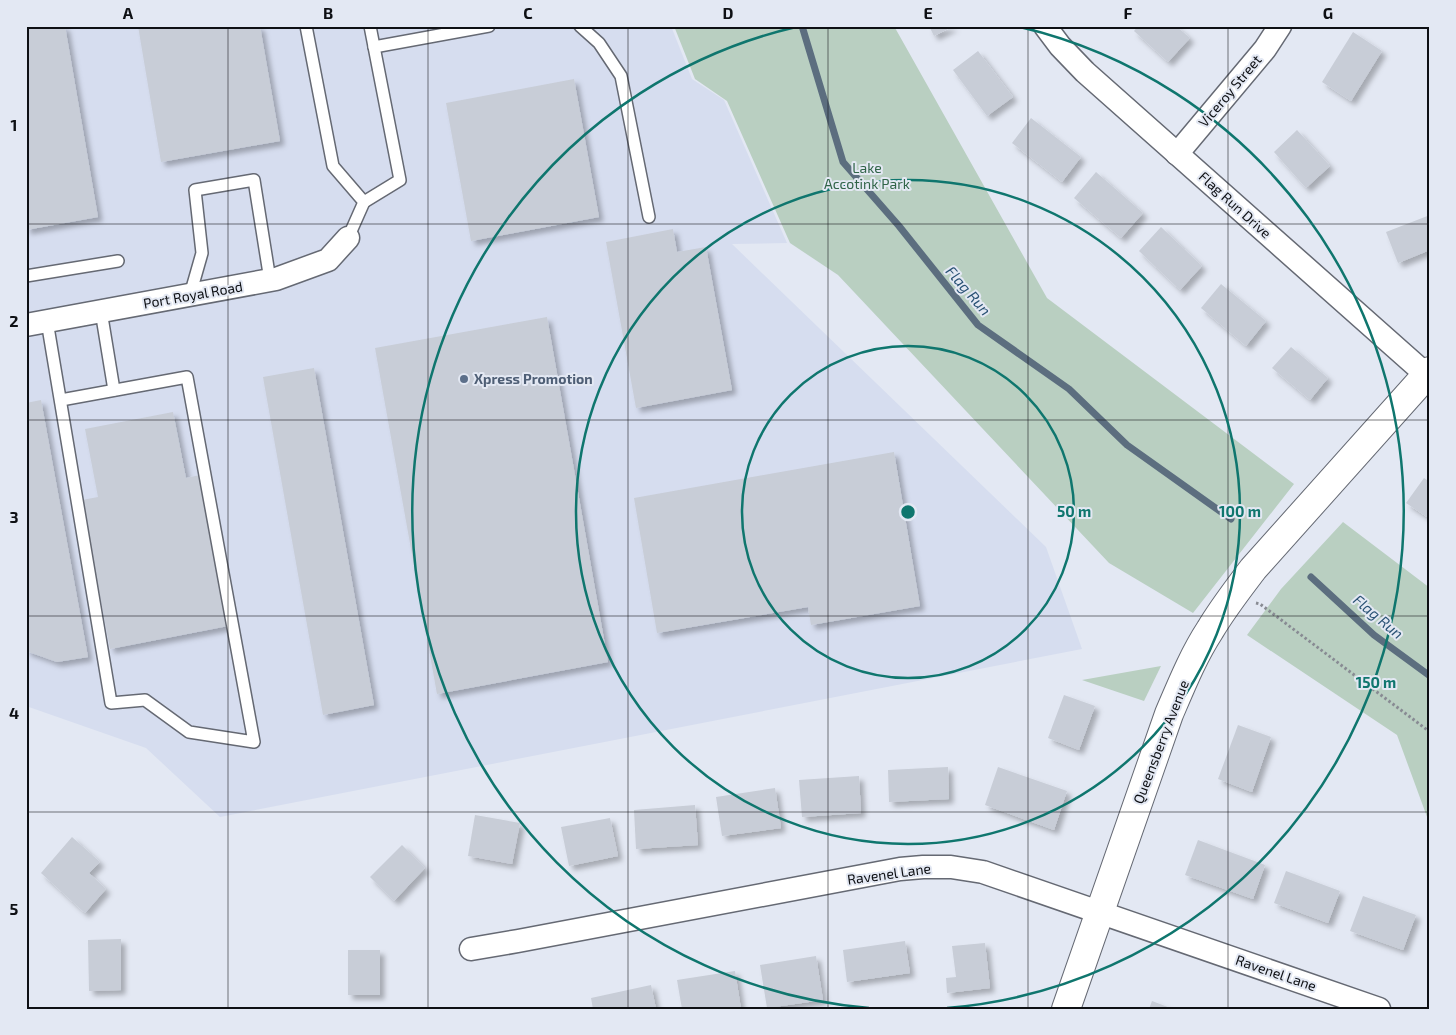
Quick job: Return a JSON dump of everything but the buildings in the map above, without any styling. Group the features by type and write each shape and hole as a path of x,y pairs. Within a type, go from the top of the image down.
{"street":[{"name":"Flag Run Drive","path":"1045,26 1060,46 1085,72 1428,375"},
{"name":"Viceroy Street","path":"1177,154 1265,49 1280,26"},
{"name":"Port Royal Road","path":"37,323 276,279 328,260 348,238"},
{"name":"Queensberry Avenue","path":"1066,1009 1168,714 1187,671 1205,638 1253,569 1428,375"},
{"name":"Ravenel Lane","path":"471,948 518,941 890,871 923,867 951,867 983,872 1380,1009"}],"lane":[{"path":"306,26 333,166 364,202"},
{"path":"348,238 364,202 400,180 370,26"},
{"path":"374,47 489,26"},
{"path":"580,26 599,43 621,76 649,217"},
{"path":"190,295 202,253 195,190 254,180 270,280"},
{"path":"26,276 118,261"},
{"path":"101,311 114,390"},
{"path":"37,323 61,400 111,703 146,700 189,732 254,742 187,377 61,400"}],"path":[{"path":"1232,597 1260,604 1430,732"}],"shaded area":[{"path":"26,26 671,26 692,79 724,100 787,243 732,244 1046,547 1082,649 220,817 146,748 26,706"}],"green space":[{"name":"Lake Accotink Park","path":"674,26 894,26 1047,298 1294,484 1193,613 1109,563 838,275 790,243 727,101 695,79"},
{"path":"1343,522 1430,588 1430,825 1397,735 1247,635 1281,589"},
{"path":"1161,666 1144,701 1082,680"}],"waterway":[{"name":"Flag Run","path":"802,26 843,162 899,226 978,325 1069,389 1127,445 1231,519"},
{"name":"Flag Run","path":"1311,577 1374,635 1430,676"}],"place":[{"name":"Xpress Promotion","path":"464,379"}]}
